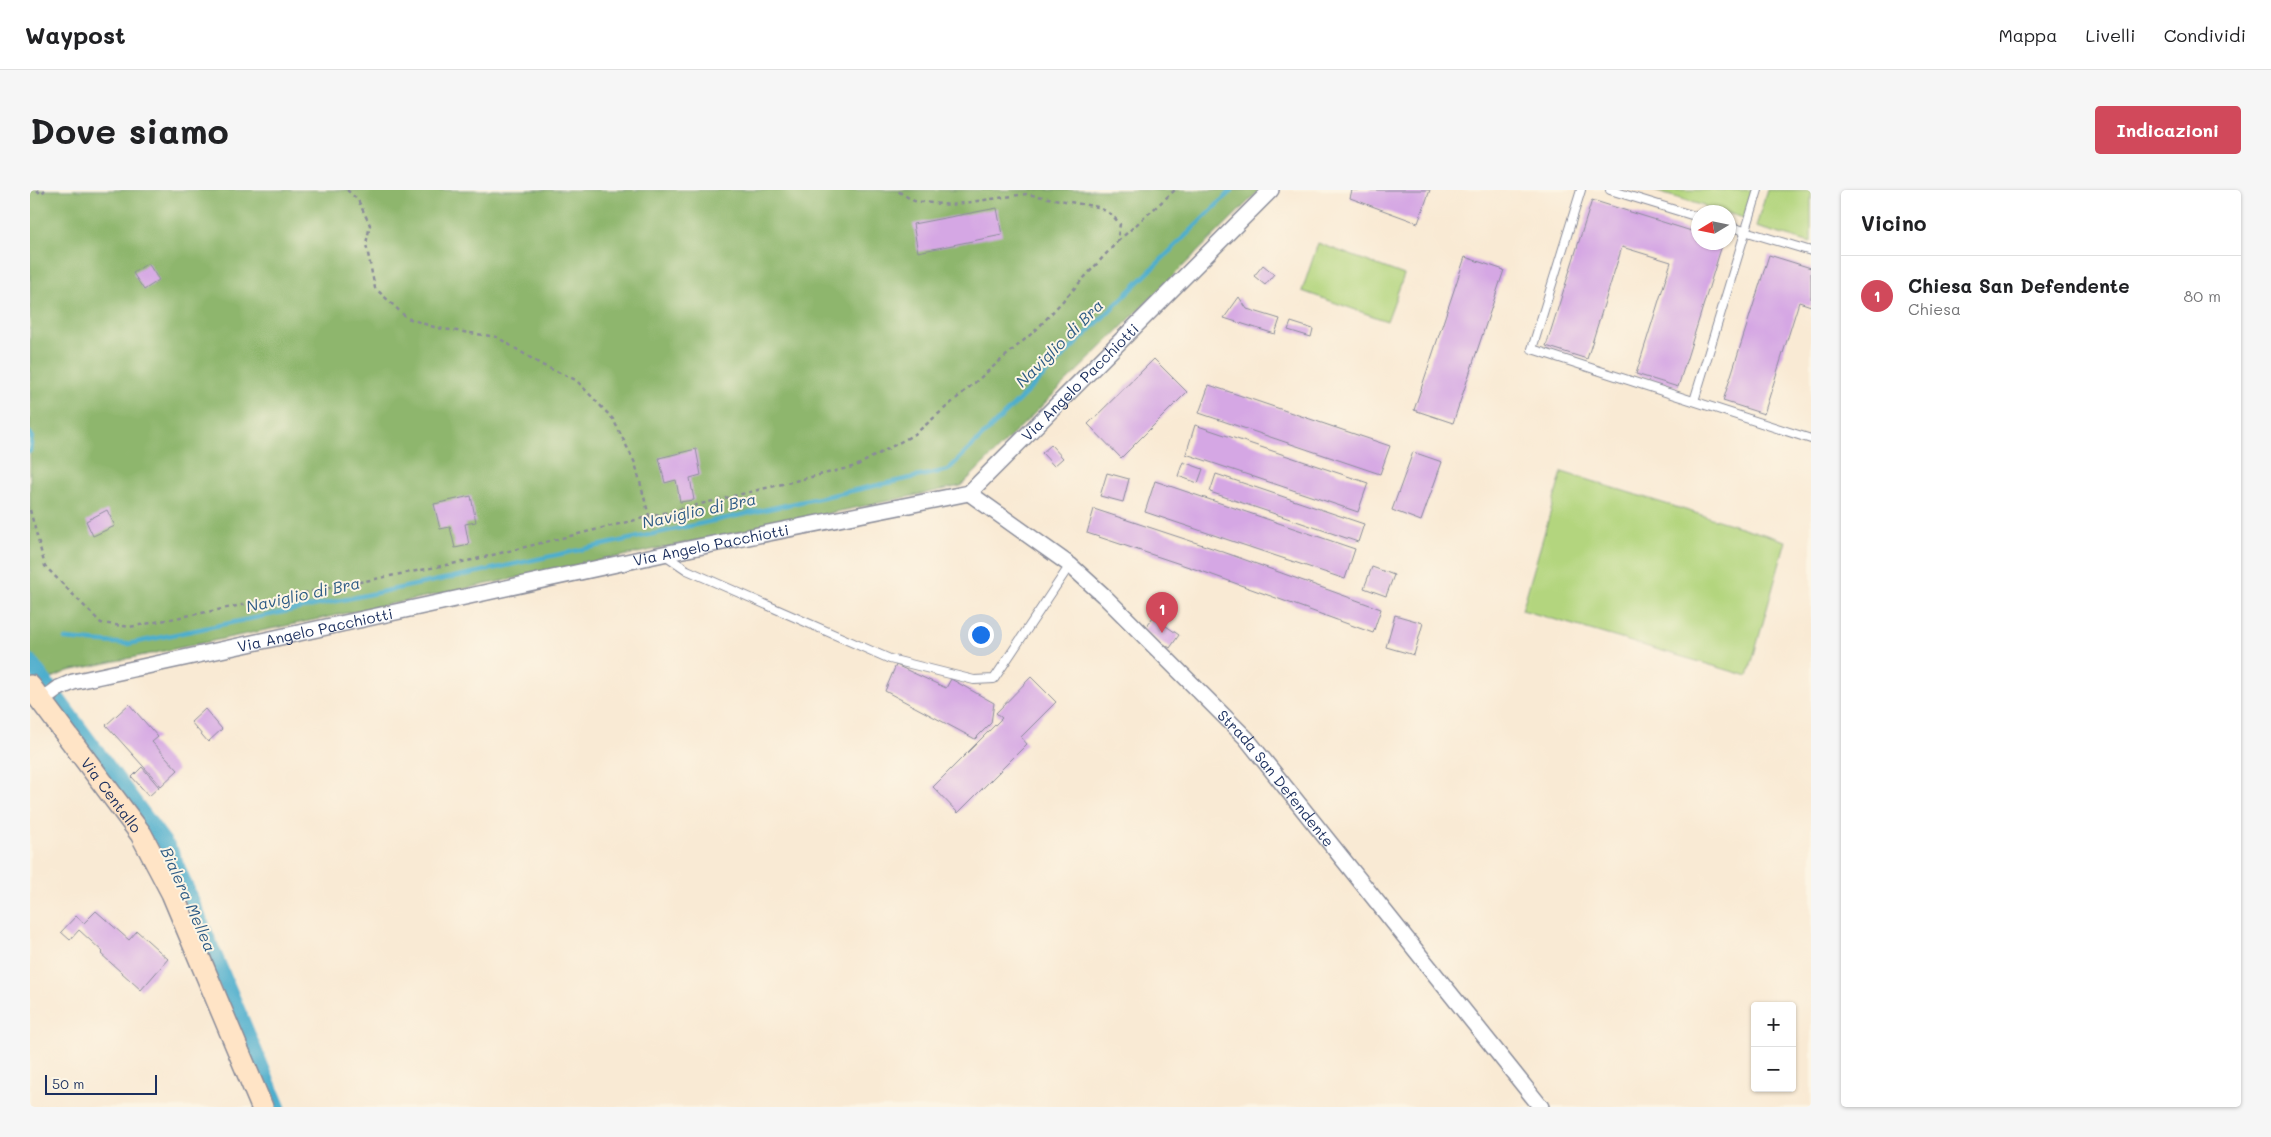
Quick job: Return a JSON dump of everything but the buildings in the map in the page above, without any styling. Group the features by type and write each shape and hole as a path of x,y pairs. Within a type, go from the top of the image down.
{"main road":[{"name":"Via Centallo","path":"44,693 141,834 172,892 262,1107"}],"street":[{"name":"Via Angelo Pacchiotti","path":"44,693 73,682 663,554 969,493 1271,190"},
{"name":"Strada San Defendente","path":"969,493 1070,565 1117,608 1246,738 1541,1107"}],"lane":[{"path":"1580,190 1532,350 1811,439"},
{"path":"1610,190 1691,215"},
{"path":"1694,401 1758,190"},
{"path":"1736,228 1811,251"},
{"path":"663,554 687,570 890,658 974,680 994,679 1070,565"}],"path":[{"path":"37,190 41,194 45,190"},
{"path":"347,190 358,200 370,225 366,244 375,288 407,318 437,328 497,337 542,365 576,380 613,419 635,463 649,516"},
{"path":"896,190 914,201 950,205 1026,194 1098,207 1111,214 1120,224 1117,242"},
{"path":"30,510 46,566 101,623 130,627 472,560 856,466 915,434 1037,330 1117,242 1175,190"}],"green space":[{"path":"30,190 1260,190 961,486 68,671 43,682 30,663"},
{"path":"1651,190 1752,190 1744,218 1736,216 1736,205 1701,205"},
{"path":"1767,190 1811,190 1811,243 1756,227"},
{"path":"1318,243 1404,275 1387,321 1302,291"},
{"path":"1562,472 1786,541 1748,676 1522,610"}],"waterway":[{"name":"Naviglio di Bra","path":"65,639 128,644 478,572 948,470 1232,190"},
{"path":"30,433 32,436 30,451"},
{"name":"Bialera Mellea","path":"30,662 171,852 278,1107"}],"place":[{"name":"Chiesa San Defendente","path":"1162,633"}]}
